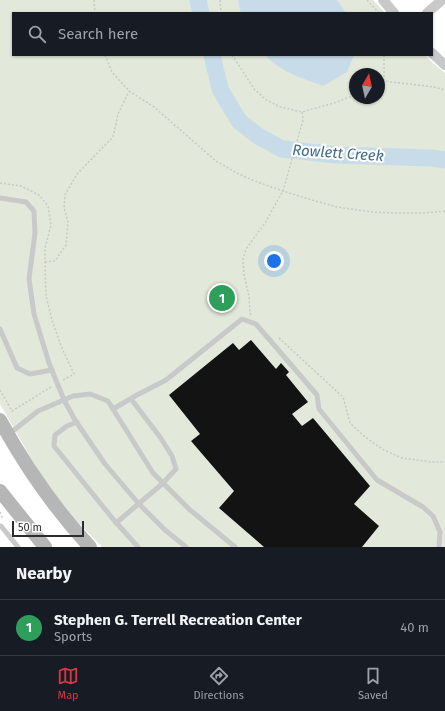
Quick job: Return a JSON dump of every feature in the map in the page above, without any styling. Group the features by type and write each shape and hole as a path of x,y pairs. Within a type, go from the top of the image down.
{"main road":[{"path":"0,420 4,437 44,491 90,547"},
{"path":"0,491 45,547"}],"street":[{"path":"383,0 393,12"},
{"path":"428,12 442,0"},
{"path":"433,54 445,65"}],"lane":[{"path":"0,198 26,202 34,211 35,233 29,279 34,314 52,370 64,400 77,422 106,464 139,504 165,530 186,547"},
{"path":"113,409 166,380 242,319 256,324 317,396 319,409 377,480 423,507 433,516 440,532 438,547"},
{"path":"0,329 17,368 30,374 52,370"},
{"path":"4,437 38,411 73,396 90,394 108,401 153,473 162,484 189,509 235,547"},
{"path":"116,523 162,484 176,469 172,456 160,437 130,399"},
{"path":"77,422 67,426 55,434 54,446 116,523 138,547"},
{"path":"0,526 18,547"}],"path":[{"path":"94,0 95,12"},
{"path":"220,0 221,12"},
{"path":"367,0 378,12"},
{"path":"105,56 112,72 129,91 154,107 216,161 242,176 283,192 337,207 372,212 417,213 445,211"},
{"path":"233,56 255,90 264,99 280,107 302,112 349,97"},
{"path":"384,56 384,68"},
{"path":"385,81 434,87 445,90"},
{"path":"45,262 55,261 66,245 68,222 64,208 65,195 78,174 113,138 118,114 129,91"},
{"path":"256,324 250,313 243,259 246,249 265,223 283,192 303,120 302,112"},
{"path":"274,335 343,397 350,423 365,437 384,450 402,458 431,462 445,462"}],"green space":[{"path":"0,0 373,0 384,12 12,12 12,56 426,56 445,73 445,547 102,547 76,520 41,476 0,404"}],"water":[{"path":"238,0 337,0 345,12 241,12"},
{"path":"266,56 354,56 347,72 323,86 285,70"}],"building":[{"path":"251,340 276,369 281,363 289,372 286,375 308,402 292,414 302,426 313,418 370,486 354,504 379,526 362,547 264,547 219,508 234,491 191,441 200,434 169,395 233,343 239,350"}],"waterway":[{"name":"Rowlett Creek","path":"198,0 201,12"},
{"name":"Rowlett Creek","path":"212,56 220,89 239,121 258,136 282,149 336,155 432,158 445,160"}],"place":[{"name":"Stephen G. Terrell Recreation Center","path":"222,298"}]}
